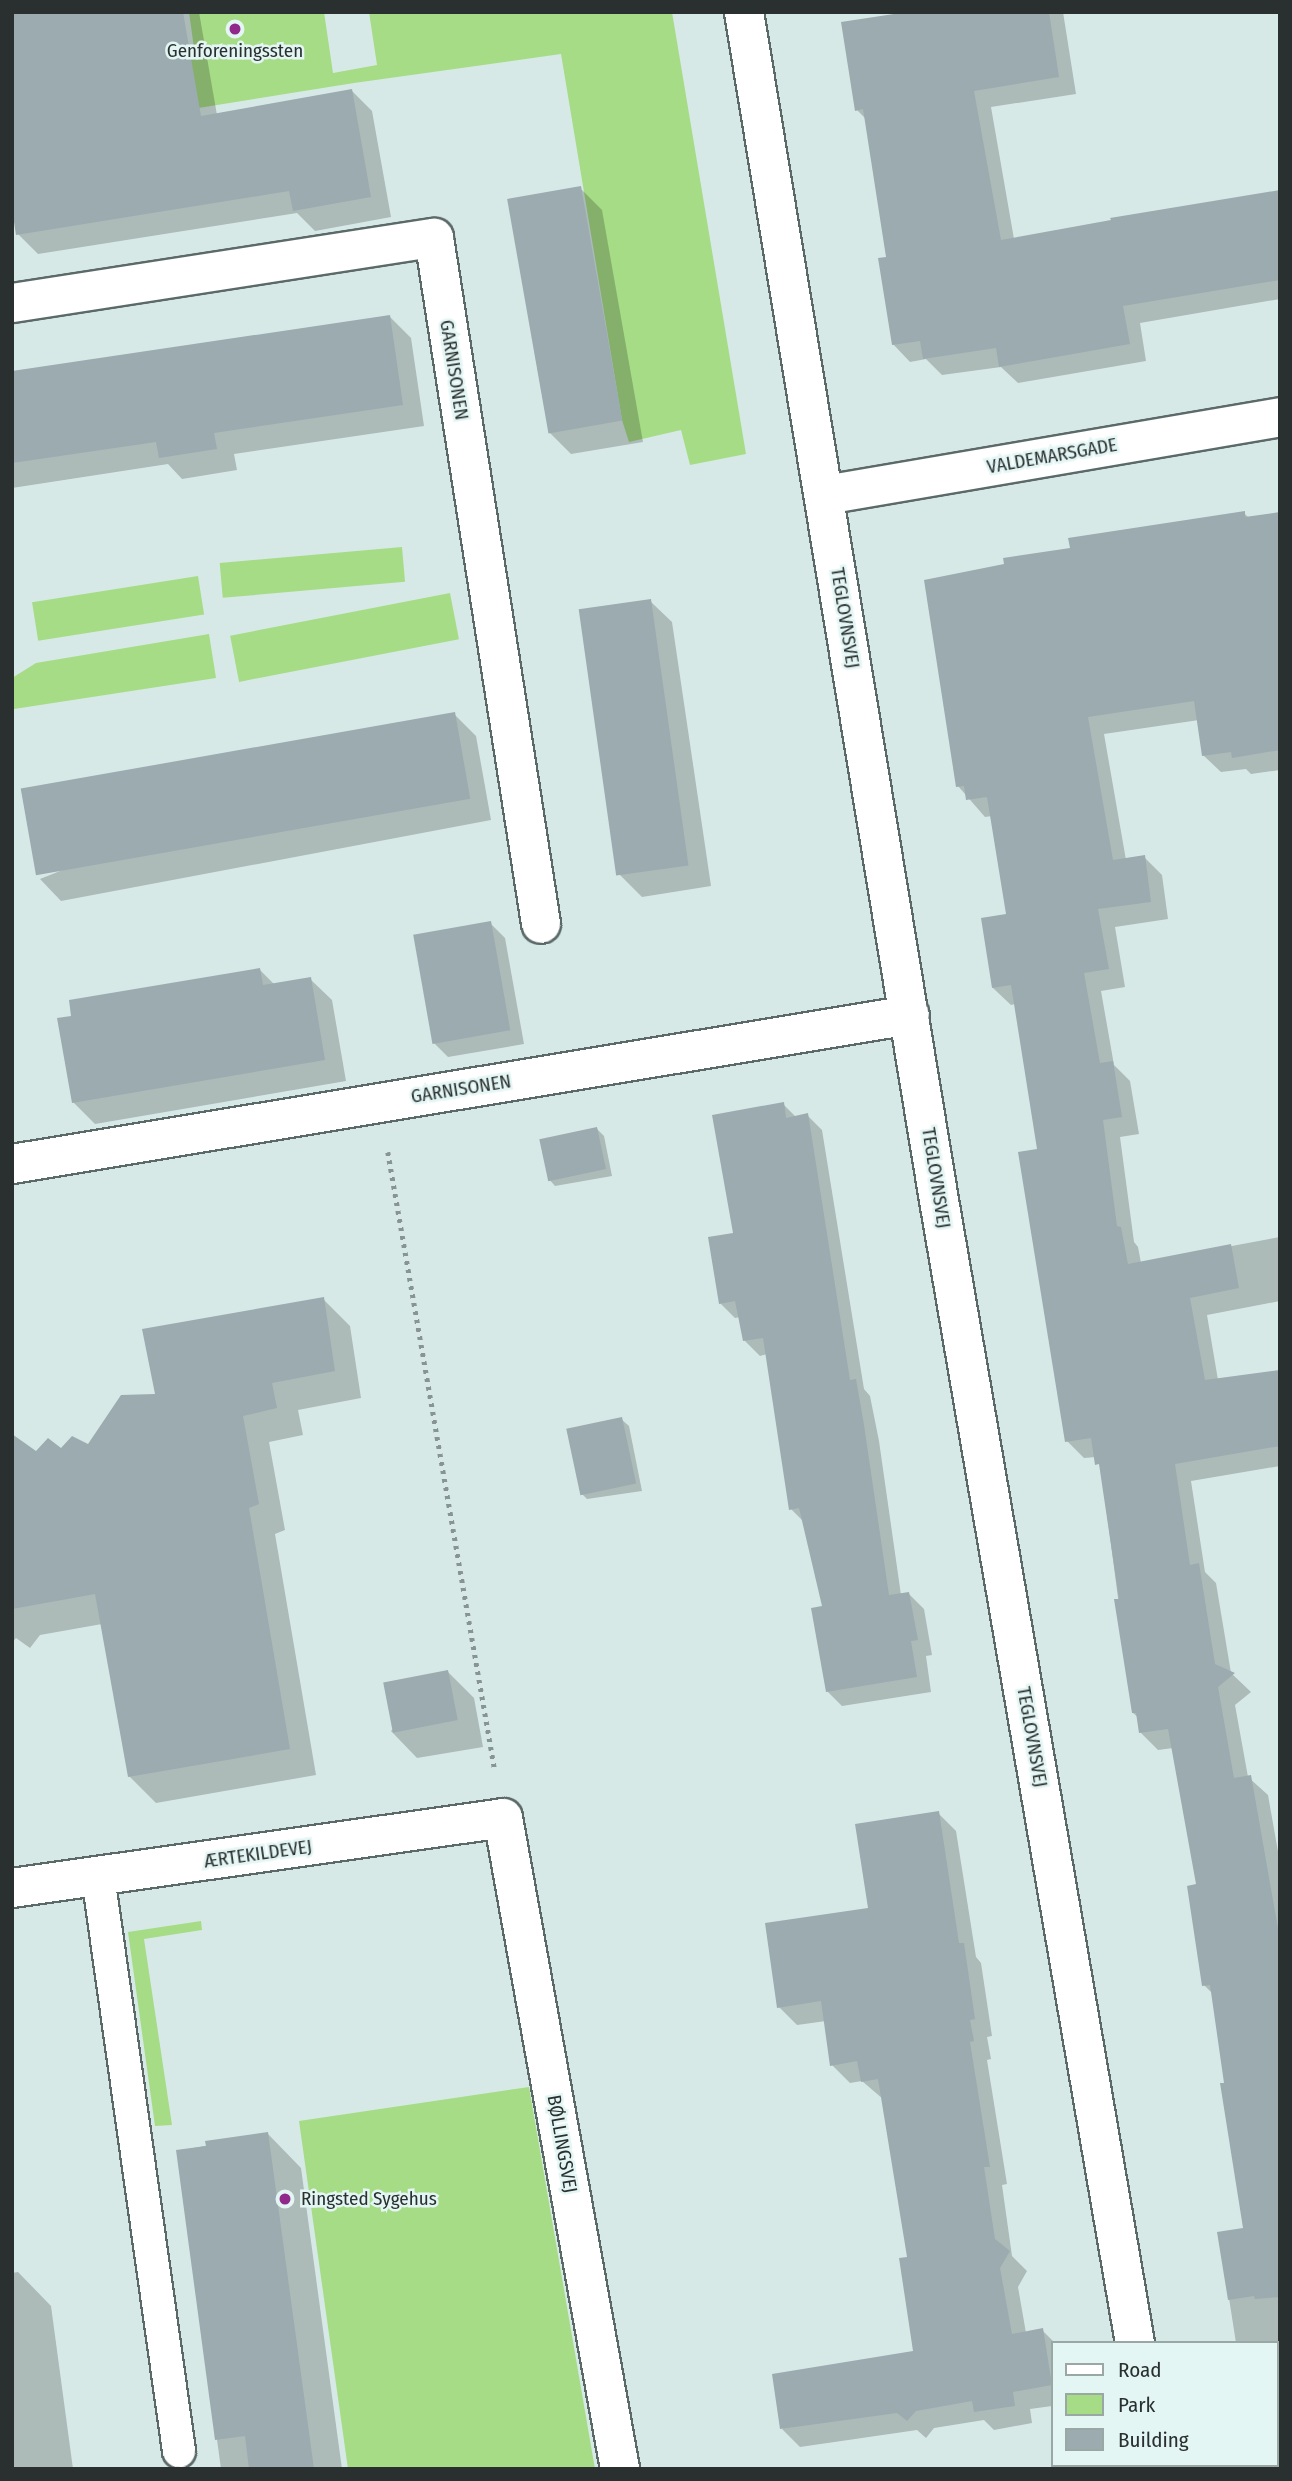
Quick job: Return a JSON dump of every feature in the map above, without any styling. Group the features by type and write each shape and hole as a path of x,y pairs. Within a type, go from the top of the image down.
{"street":[{"name":"TEGLOVNSVEJ","path":"744,12 910,1015 1135,2341"},
{"name":"GARNISONEN","path":"12,303 434,238 541,924"},
{"name":"VALDEMARSGADE","path":"825,495 1280,416"},
{"name":"GARNISONEN","path":"12,1164 910,1015"},
{"name":"ÆRTEKILDEVEJ","path":"12,1888 503,1818"},
{"name":"BØLLINGSVEJ","path":"503,1818 620,2469"}],"lane":[{"path":"98,1876 179,2451"}],"path":[{"path":"380,1103 503,1818"}],"green space":[{"path":"189,12 324,12 333,73 377,65 369,12 672,12 746,454 690,465 681,430 629,442 622,420 561,54 354,83 12,138 190,51 194,48"},
{"path":"402,547 405,582 223,598 220,563"},
{"path":"198,576 204,615 38,641 32,602"},
{"path":"450,593 459,639 239,682 230,636"},
{"path":"209,634 216,678 14,709 12,678 36,663"},
{"path":"201,1921 202,1930 144,1939 172,2125 155,2126 128,1932"},
{"path":"529,2087 595,2469 348,2469 299,2121"}],"building":[{"path":"12,12 183,12 201,116 352,89 371,197 293,211 289,191 16,235 12,209"},
{"path":"907,12 1049,12 1059,77 974,91 1001,240 1111,220 1110,218 1280,190 1280,280 1123,306 1130,344 999,367 996,348 923,359 920,341 892,345 878,258 886,257 863,109 855,111 841,22"},
{"path":"581,186 622,420 548,433 507,199"},
{"path":"390,315 403,405 214,433 217,449 159,458 156,442 12,463 12,371"},
{"path":"1245,511 1245,517 1280,512 1280,750 1232,758 1231,752 1202,756 1194,701 1088,717 1113,860 1145,855 1151,902 1098,909 1109,969 1084,973 1100,1063 1113,1061 1122,1117 1103,1120 1117,1226 1121,1227 1128,1264 1231,1244 1239,1288 1190,1298 1205,1380 1280,1370 1280,1446 1175,1464 1190,1565 1199,1563 1215,1664 1235,1673 1218,1687 1234,1778 1251,1775 1280,1940 1280,2297 1255,2299 1254,2296 1228,2300 1217,2232 1243,2228 1220,2083 1224,2083 1210,1985 1202,1986 1187,1886 1196,1884 1168,1729 1139,1733 1136,1713 1132,1713 1114,1599 1119,1599 1099,1464 1095,1465 1091,1438 1065,1442 1018,1152 1037,1149 1011,985 992,988 981,918 1006,914 987,797 966,800 964,786 956,787 924,580 1004,564 1003,558 1070,548 1068,538"},
{"path":"651,599 688,865 616,876 579,609"},
{"path":"455,712 470,799 36,875 21,789"},
{"path":"491,921 510,1030 432,1044 413,935"},
{"path":"260,968 263,985 311,977 325,1060 72,1103 57,1018 71,1016 69,1000"},
{"path":"784,1102 786,1118 808,1113 850,1380 856,1379 864,1425 889,1595 909,1592 918,1640 911,1641 917,1677 826,1692 811,1608 822,1606 799,1508 789,1510 763,1338 743,1341 735,1301 719,1304 708,1237 733,1233 712,1115"},
{"path":"597,1127 606,1169 548,1181 539,1139"},
{"path":"324,1297 335,1371 272,1383 277,1408 243,1416 259,1504 249,1508 290,1749 128,1777 95,1594 12,1609 12,1434 36,1451 48,1438 61,1448 72,1436 88,1444 121,1395 155,1394 142,1329"},
{"path":"622,1417 636,1484 580,1495 566,1429"},
{"path":"448,1670 458,1720 393,1733 383,1683"},
{"path":"939,1811 959,1943 964,1943 975,2019 970,2020 974,2041 970,2042 990,2167 984,2167 995,2239 1010,2251 1000,2268 1012,2334 1043,2328 1050,2385 1013,2392 1015,2406 974,2412 972,2401 916,2411 907,2421 897,2413 780,2429 772,2374 913,2351 899,2258 907,2257 878,2079 861,2082 857,2061 830,2066 821,2001 777,2008 765,1923 868,1908 855,1824"},
{"path":"268,2132 314,2469 249,2469 245,2436 215,2440 176,2150 206,2146 205,2141"}],"place":[{"name":"Genforeningssten","path":"235,29"},
{"name":"Ringsted Sygehus","path":"285,2199"}]}
